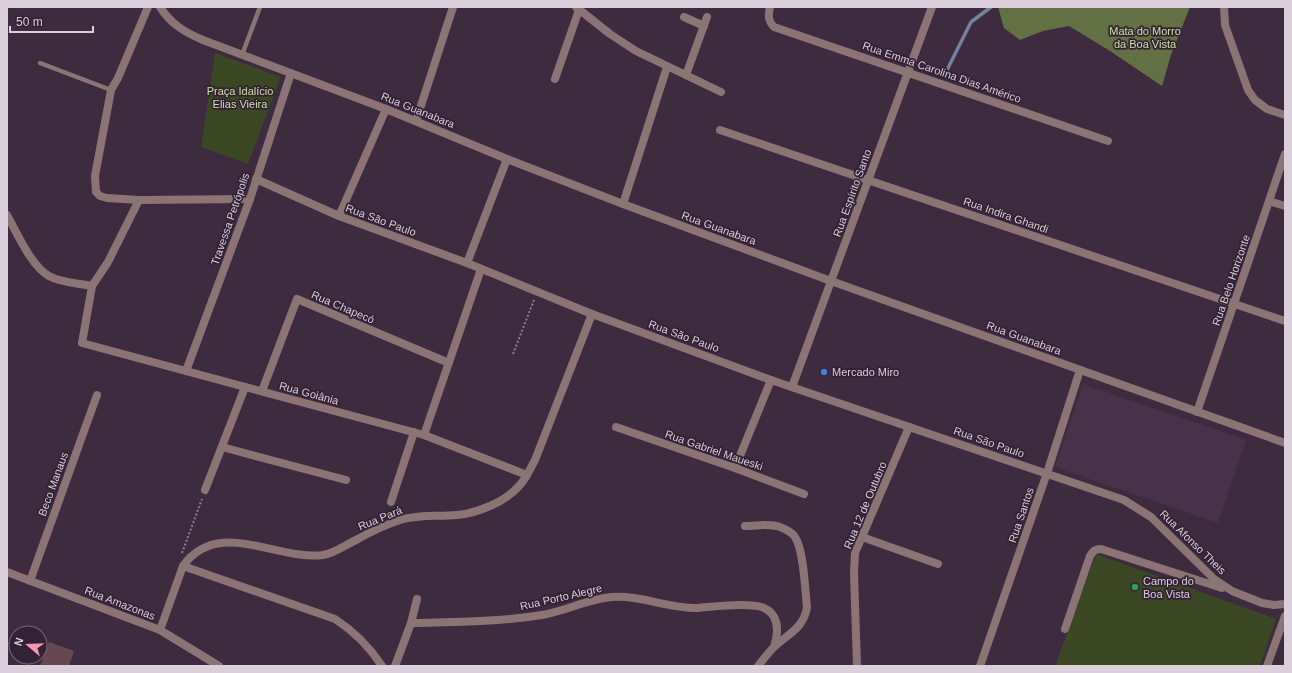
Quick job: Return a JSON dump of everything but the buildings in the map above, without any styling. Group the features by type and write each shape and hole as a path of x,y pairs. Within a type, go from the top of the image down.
{"street":[{"path":"148,7 121,72 111,90 95,176 96,192 100,196 107,198 139,200 250,199"},
{"name":"Rua Guanabara","path":"160,7 172,23 181,30 202,40 386,109 507,159 623,204 832,281 1285,443"},
{"path":"416,122 453,7"},
{"name":"Rua Emma Carolina Dias Américo","path":"770,7 769,17 770,22 774,27 1108,140"},
{"name":"Rua Espírito Santo","path":"792,387 932,7"},
{"path":"1224,7 1225,25 1248,90 1255,100 1267,109 1285,115"},
{"path":"555,79 578,8 624,45 721,92"},
{"path":"684,17 704,26"},
{"path":"686,76 707,17"},
{"path":"623,204 667,67"},
{"name":"Travessa Petrópolis","path":"186,371 250,199 291,73"},
{"path":"339,216 386,109"},
{"name":"Rua Indira Ghandi","path":"720,130 1285,321"},
{"name":"Rua Belo Horizonte","path":"1197,412 1285,154"},
{"path":"467,263 507,159"},
{"name":"Rua São Paulo","path":"256,179 339,216 482,268 592,314 771,380 1111,495"},
{"path":"7,215 28,252 44,273 58,280 92,286 108,262 139,200"},
{"path":"1269,201 1285,206"},
{"path":"424,435 482,268"},
{"name":"Rua Goiânia","path":"92,286 82,343 414,432 527,475"},
{"name":"Rua Chapecó","path":"262,391 297,299 449,363"},
{"name":"Rua Pará","path":"160,630 183,566 189,557 211,545 224,542 240,543 294,553 323,555 333,552 366,534 400,520 429,515 456,516 467,514 481,509 506,496 519,486 527,475 544,438 592,314"},
{"name":"Rua Santos","path":"980,666 1047,473 1080,370"},
{"path":"735,468 771,380"},
{"path":"205,490 245,387"},
{"name":"Beco Manaus","path":"30,581 97,395"},
{"name":"Rua Gabriel Maueski","path":"616,427 735,468 804,494"},
{"name":"Rua 12 de Outubro","path":"857,666 855,553 909,427"},
{"path":"391,502 414,432"},
{"path":"222,447 346,480"},
{"name":"Rua Afonso Theis","path":"1111,495 1137,507 1151,517 1214,579 1232,591 1262,603 1274,605 1285,604"},
{"path":"746,526 778,526 789,531 795,536 799,545 807,607 806,616 803,622 774,647 758,666"},
{"path":"862,537 938,564"},
{"path":"1065,629 1090,556 1096,549 1232,591"},
{"path":"183,566 335,620 357,634 382,666"},
{"name":"Rua Amazonas","path":"7,572 160,630 219,666"},
{"name":"Rua Porto Alegre","path":"411,622 479,621 524,618 562,610 597,599 622,597 667,606 695,608 745,605 764,607 770,612 777,626 774,647"},
{"path":"395,666 411,622 417,599"},
{"path":"1267,666 1285,616"}],"lane":[{"path":"242,55 260,7"},
{"path":"40,64 111,90"}],"path":[{"path":"513,354 537,292"},
{"path":"183,566 181,556 205,490"}],"shaded area":[{"path":"1083,384 1246,440 1218,523 1055,467"}],"green space":[{"name":"Mata do Morro da Boa Vista","path":"998,7 1190,7 1171,55 1162,86 1110,51 1069,26 1043,31 1020,40 1004,28"},
{"name":"Praça Idalício Elias Vieira","path":"215,53 281,77 248,164 201,147"},
{"name":"Campo do Boa Vista","path":"1096,554 1276,619 1260,666 1055,666"}],"waterway":[{"path":"947,70 971,22 991,7"}],"place":[{"name":"Mercado Miro","path":"824,372"},
{"name":"Campo do Boa Vista","path":"1135,587"}]}
